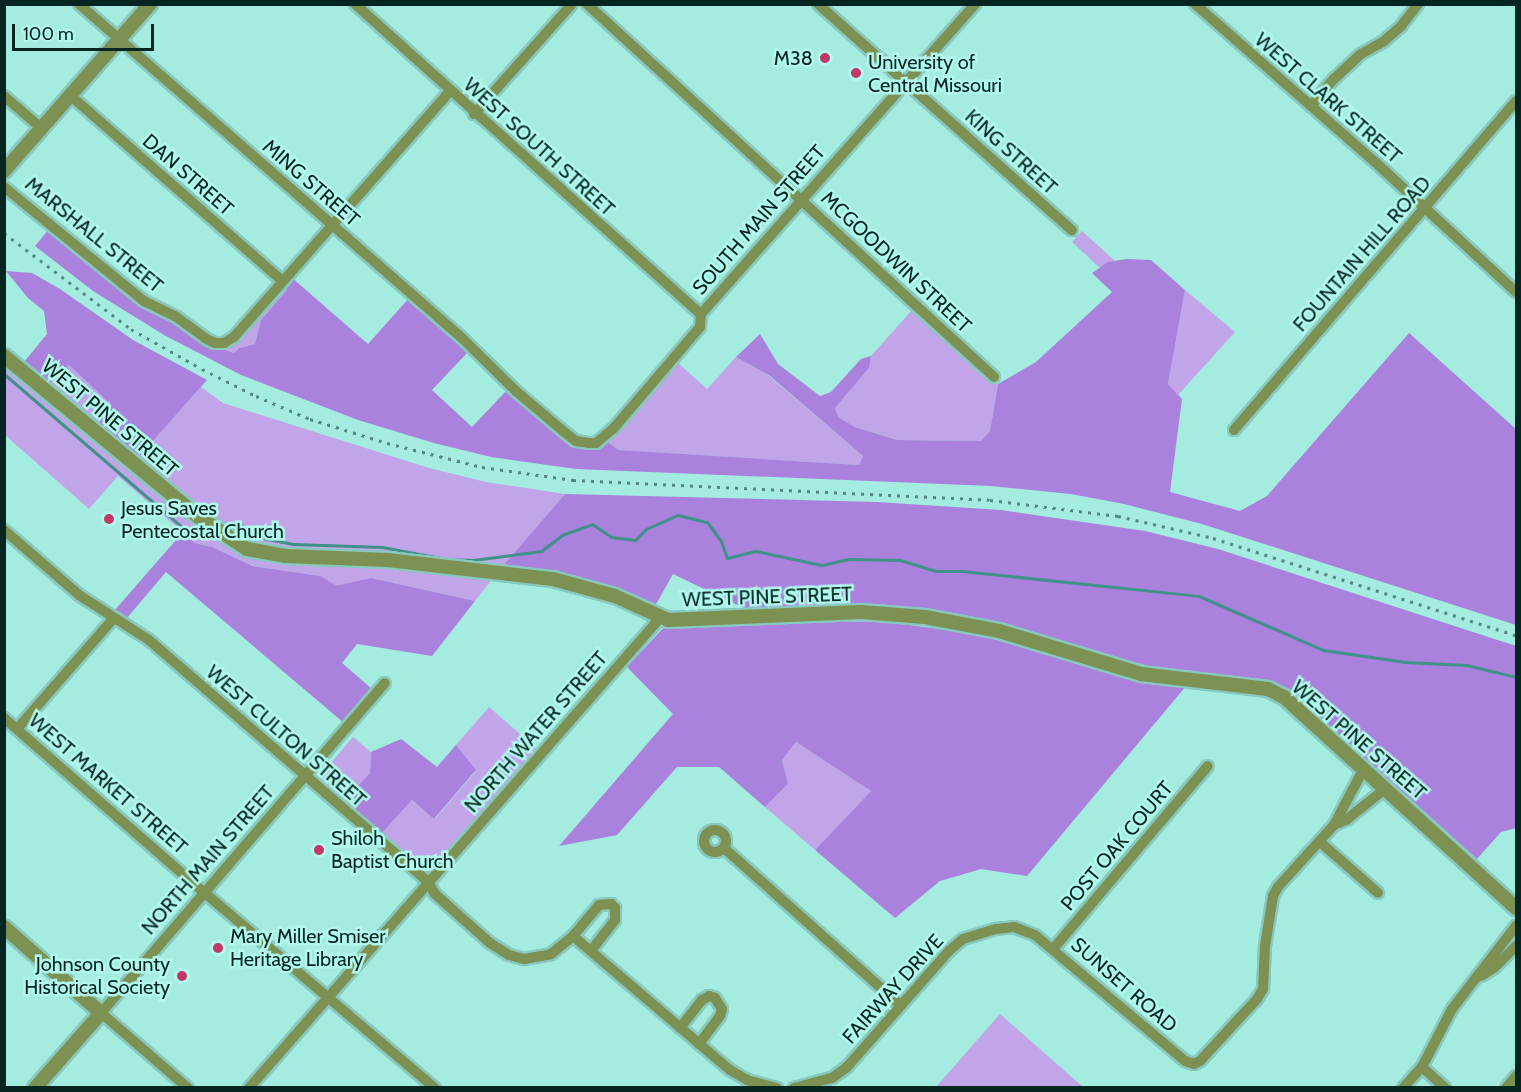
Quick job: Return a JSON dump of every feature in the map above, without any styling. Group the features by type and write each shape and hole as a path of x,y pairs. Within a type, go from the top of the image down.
{"street":[{"name":"MING STREET","path":"79,4 462,338 517,392"},
{"path":"4,171 150,4"},
{"name":"WEST SOUTH STREET","path":"355,4 474,114 701,314"},
{"path":"474,114 573,4"},
{"name":"MCGOODWIN STREET","path":"587,4 994,377"},
{"name":"KING STREET","path":"818,4 1072,230"},
{"name":"SOUTH MAIN STREET","path":"517,392 576,441 596,443 614,428 700,327 701,314 975,4"},
{"name":"WEST CLARK STREET","path":"1195,4 1516,292"},
{"path":"1311,106 1334,79 1361,54 1384,41 1401,26 1418,4"},
{"path":"282,281 450,91"},
{"path":"4,96 41,128"},
{"name":"DAN STREET","path":"71,96 282,281"},
{"name":"FOUNTAIN HILL ROAD","path":"1234,430 1425,210 1516,101"},
{"name":"MARSHALL STREET","path":"4,187 144,301 175,316 215,343 224,343 234,337 282,281"},
{"name":"WEST PINE STREET","path":"4,356 188,509 247,549 285,556 388,560 553,579 615,596 660,618 696,621 800,613 861,612 925,617 999,631 1141,674 1268,689 1284,697 1516,908"},
{"name":"WEST CULTON STREET","path":"4,530 79,595 148,640 428,882 435,894 490,943 509,955 535,959 551,954 573,936 599,904 610,904 616,914 615,920 591,951"},
{"path":"17,729 114,618"},
{"name":"NORTH WATER STREET","path":"249,1088 660,618"},
{"name":"NORTH MAIN STREET","path":"35,1088 206,894 246,843 307,777 385,683"},
{"name":"WEST MARKET STREET","path":"4,718 206,894 435,1088"},
{"name":"POST OAK COURT","path":"1054,948 1208,766"},
{"path":"1334,825 1363,770"},
{"path":"1334,825 1346,820 1385,789"},
{"name":"SUNSET ROAD","path":"1054,948 1185,1061 1194,1064 1200,1061 1257,999 1263,989 1265,946 1273,896 1334,825"},
{"path":"1320,842 1378,893"},
{"path":"724,848 900,1005"},
{"path":"1403,1088 1422,1067 1452,1009 1481,976 1490,958 1516,926"},
{"path":"4,927 188,1088"},
{"name":"FAIRWAY DRIVE","path":"794,1088 832,1077 847,1067 900,1005 949,951 963,939 980,932 1014,927 1035,935 1054,948"},
{"path":"573,936 738,1075 767,1087 777,1088"},
{"path":"1481,976 1494,968 1516,946"},
{"path":"680,1028 702,1000 709,996 715,998 722,1010 720,1017 699,1044"},
{"path":"1422,1067 1444,1088"},
{"path":"1506,1088 1516,1076"}],"shaded area":[{"path":"50,228 146,307 215,346 234,353 239,348 255,344 261,320 286,291 291,277 368,344 410,297 468,352 432,390 472,427 508,389 573,444 594,447 607,442 619,450 859,465 863,456 770,376 736,357 760,334 778,364 820,396 831,392 861,359 871,356 869,368 835,408 838,417 855,427 897,440 981,441 990,431 998,384 1036,362 1112,292 1092,273 1108,262 1127,259 1151,260 1185,290 1168,384 1182,399 1170,492 1240,511 1267,496 1409,333 1516,429 1516,625 1202,524 1124,504 1071,494 991,486 576,469 491,457 434,443 358,420 241,375 164,335 93,291 35,246"},
{"path":"1082,231 1115,261 1100,268 1072,242"},
{"path":"6,271 32,273 60,289 133,340 207,380 137,459 97,424 112,405 69,365 48,384 24,362 47,334 44,311 28,298"},
{"path":"291,277 286,291 261,320 255,344 239,348 234,353 215,346 226,346"},
{"path":"1185,290 1235,332 1178,395 1168,384"},
{"path":"913,309 986,379 998,384 990,431 981,441 897,440 855,427 837,417 835,408 869,368 871,356"},
{"path":"736,357 769,376 863,456 859,465 619,450 607,442 676,361 707,389"},
{"path":"5,364 195,521 231,546 493,578 475,601 371,578 336,587 321,576 254,566 212,547 195,543 118,476 89,509 5,435"},
{"path":"69,365 113,405 97,424 48,384"},
{"path":"201,387 223,403 429,468 486,482 565,494 501,568 270,548 252,544 237,537 137,459"},
{"path":"565,494 877,502 1001,510 1145,531 1218,549 1516,646 1516,828 1501,832 1477,859 1288,689 1274,683 1149,666 969,618 925,610 879,604 748,610 673,574 655,606 616,588 587,579 546,571 501,568"},
{"path":"183,532 195,543 212,547 253,566 321,576 336,586 371,578 475,601 432,656 357,644 342,663 372,689 344,723 166,572 126,619 114,611"},
{"path":"879,621 962,632 1015,643 1134,680 1187,685 1027,876 981,869 940,881 895,918 815,850 871,791 796,742 782,760 788,784 765,807 719,767 677,767 617,835 559,846 673,714 627,667 665,626"},
{"path":"489,707 536,748 430,871 423,870 381,834 412,800 435,819 476,771 456,745"},
{"path":"353,737 371,752 370,773 345,800 322,781 320,776"},
{"path":"401,739 437,767 456,745 476,770 434,819 412,800 381,834 345,800 370,773 371,752"},
{"path":"796,742 871,791 815,850 765,807 788,784 782,760"},
{"path":"1000,1014 1083,1087 936,1087"}],"waterway":[{"path":"4,374 188,532 200,530"},
{"path":"223,525 237,522 257,537 294,544 382,547 446,559 473,560 541,551 562,535 592,524 611,537 635,540 646,529 678,515 707,522 721,541 727,558 756,551 822,565 849,559 900,560 936,571 962,571 1199,596 1323,650 1405,662 1466,665 1516,677"}],"railway":[{"path":"4,233 131,329 202,369 256,396 310,419 387,443 482,467 573,480 990,500 1118,516 1213,538 1516,635"}],"place":[{"name":"M38","path":"825,58"},
{"name":"University of Central Missouri","path":"856,73"},
{"name":"Jesus Saves Pentecostal Church","path":"109,519"},
{"name":"Shiloh Baptist Church","path":"319,850"},
{"name":"Mary Miller Smiser Heritage Library","path":"218,948"},
{"name":"Johnson County Historical Society","path":"182,976"}]}
